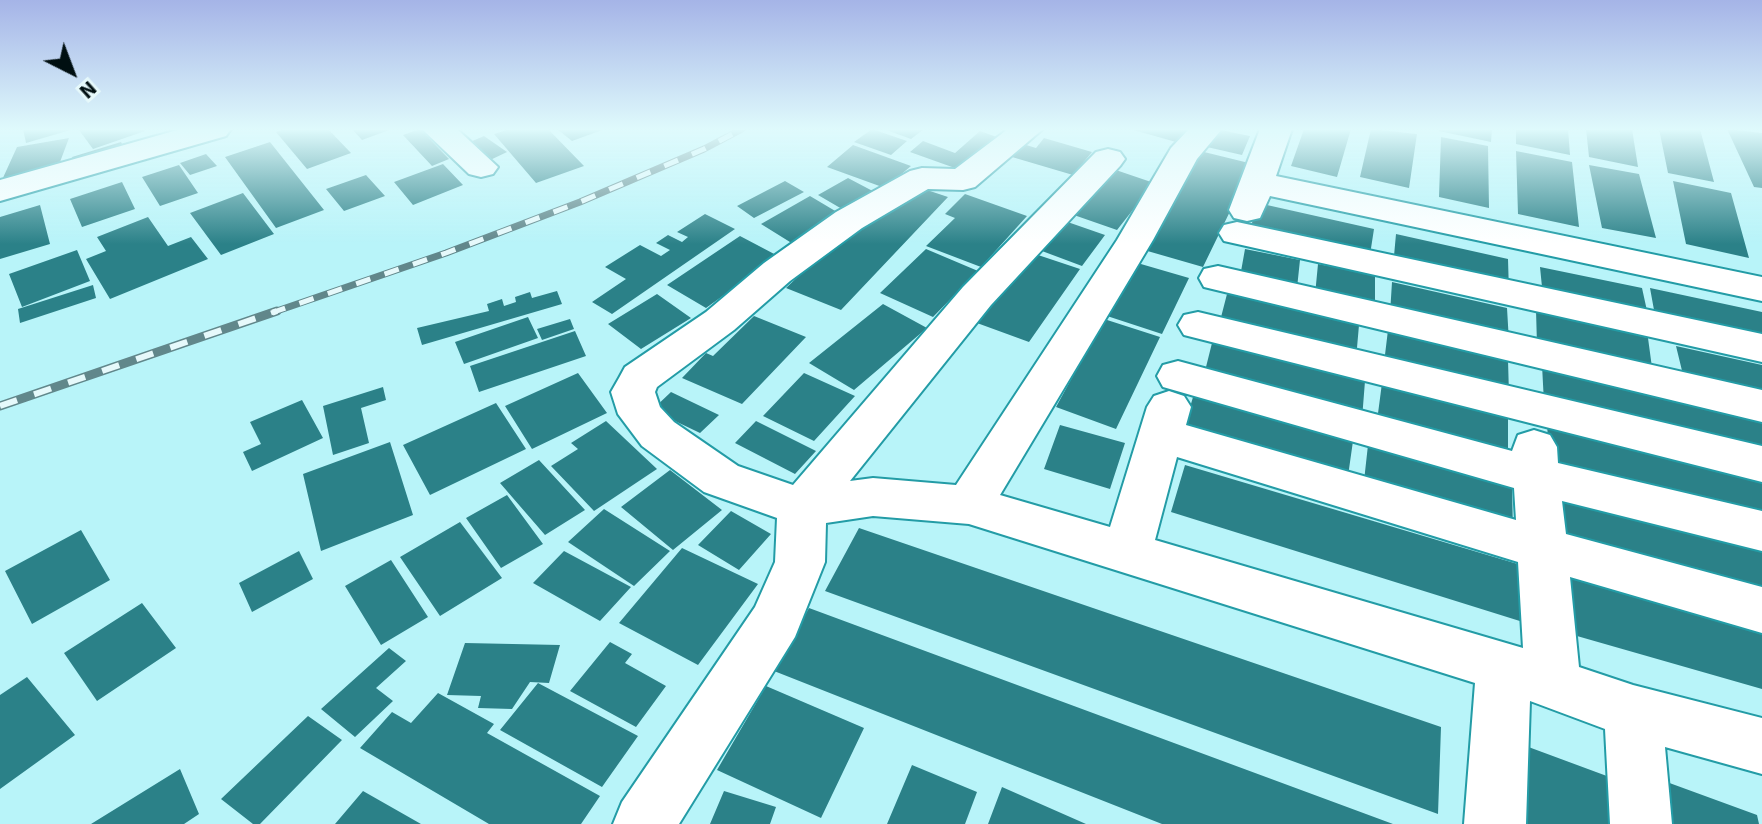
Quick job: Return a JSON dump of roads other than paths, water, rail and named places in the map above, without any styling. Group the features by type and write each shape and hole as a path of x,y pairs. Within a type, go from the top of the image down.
{"street":[{"path":"0,191 82,167"},
{"path":"979,167 963,180 922,178 849,220 777,272 720,321 640,378 633,392 640,414 658,434 721,479 802,507 873,497 969,505 1528,676 1633,712 1762,746"},
{"path":"644,824 776,621 800,562 802,507 977,296 1100,167"},
{"path":"969,505 1135,240 1176,167"},
{"path":"1126,555 1178,376 1264,167"},
{"path":"1259,183 1762,289"},
{"path":"1237,233 1762,348"},
{"path":"1495,824 1528,676 1543,549 1520,297 1518,238"},
{"path":"1218,278 1762,406"},
{"path":"1198,325 1762,464"},
{"path":"1178,376 1536,476 1762,531"},
{"path":"1161,435 1543,549 1762,610"},
{"path":"1633,712 1641,824"}],"railway":[{"path":"271,313 446,253 661,167"},
{"path":"0,406 277,311"}]}
